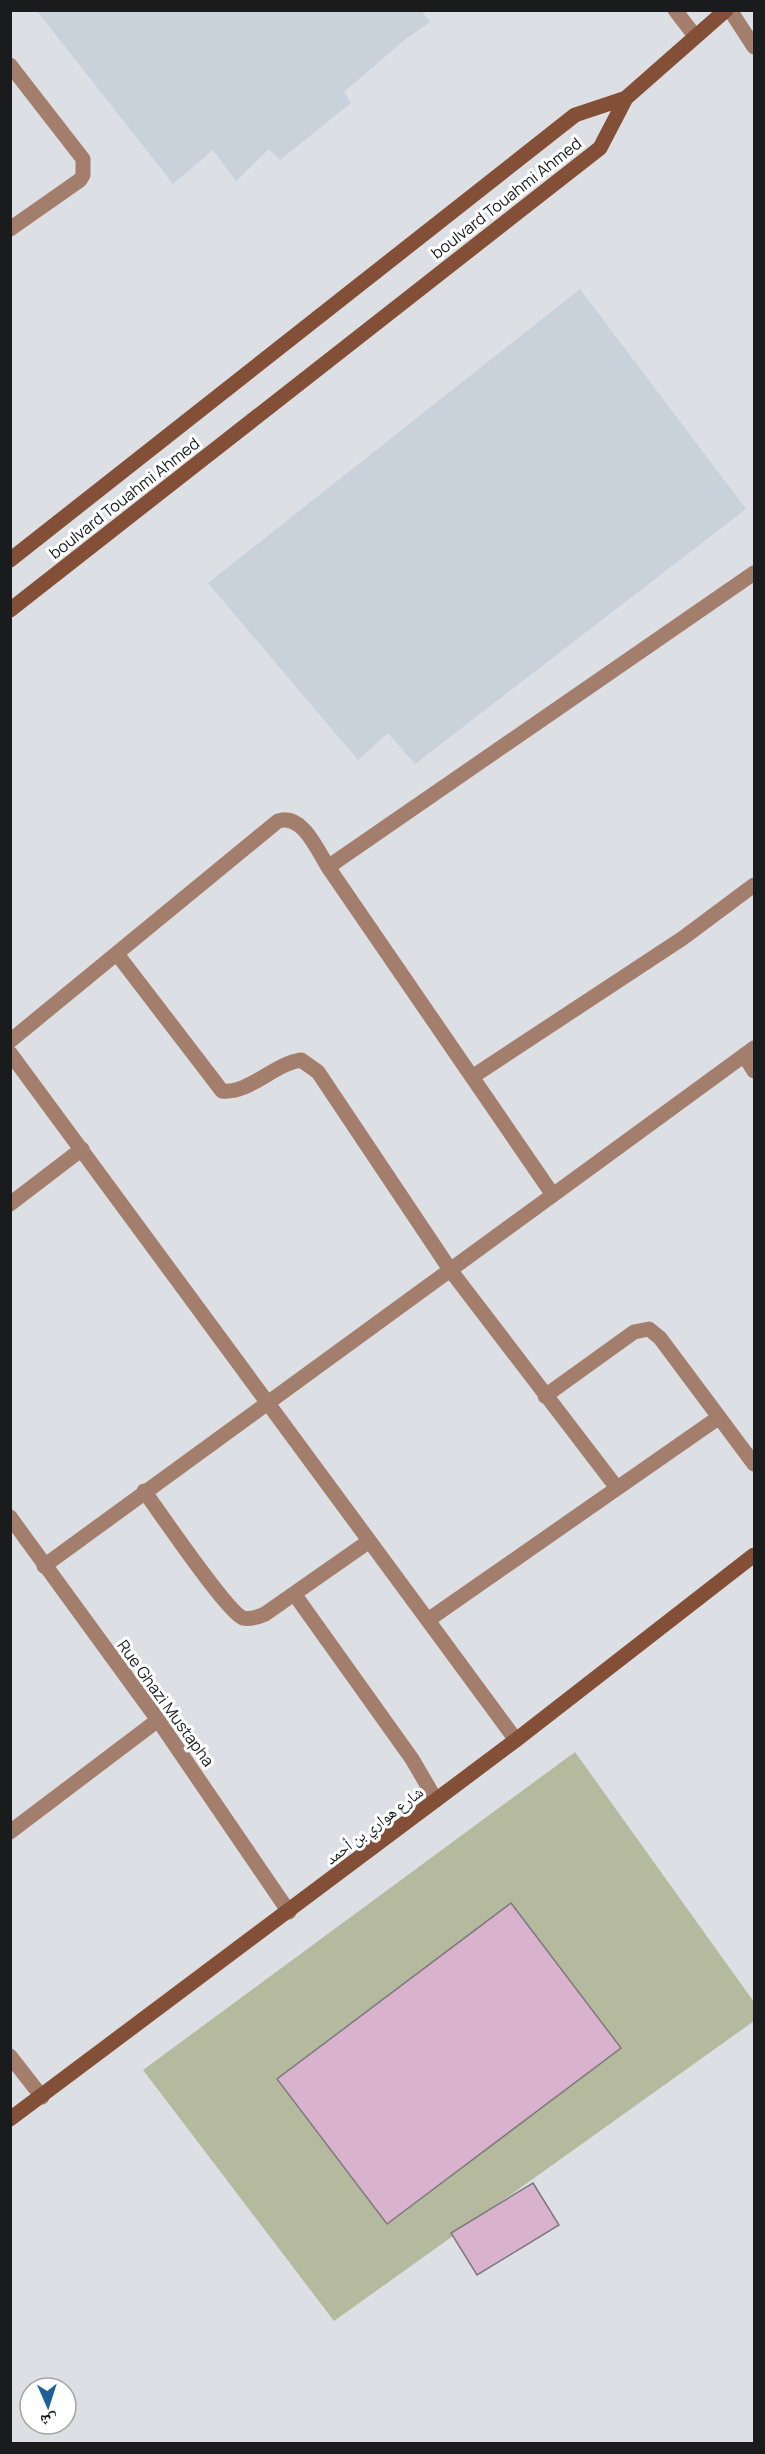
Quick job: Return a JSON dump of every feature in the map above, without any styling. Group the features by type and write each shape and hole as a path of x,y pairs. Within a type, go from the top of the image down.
{"main road":[{"path":"626,98 726,10"},
{"name":"boulvard Touahmi Ahmed","path":"10,560 575,115 626,98"},
{"name":"boulvard Touahmi Ahmed","path":"10,610 600,148 626,98"},
{"name":"شارع هواري بن أحمد","path":"10,2119 516,1740 754,1555"}],"street":[{"path":"675,10 695,36"},
{"path":"730,10 754,47"},
{"path":"10,65 83,159 84,168 80,180 10,229"},
{"path":"328,867 754,573"},
{"path":"10,1041 278,821 285,819 296,822 553,1195"},
{"path":"472,1077 683,938 754,885"},
{"path":"117,954 222,1090 236,1090 287,1062 301,1060 309,1063 318,1072 451,1271 617,1488"},
{"path":"44,1566 144,1491 270,1404 749,1052 754,1071"},
{"path":"10,1053 516,1740"},
{"path":"10,1204 82,1149"},
{"path":"545,1396 634,1332 649,1329 660,1338 754,1464"},
{"path":"428,1620 718,1418"},
{"path":"144,1491 223,1600 243,1618 265,1614 368,1542"},
{"name":"Rue Ghazi Mustapha","path":"12,1522 158,1720 289,1912"},
{"path":"295,1595 412,1759 436,1800"},
{"path":"10,1832 158,1720"},
{"path":"10,2056 42,2097"}],"shaded area":[{"path":"421,10 430,22 404,40 344,92 351,103 280,160 269,149 236,181 213,150 173,184 37,11"},
{"path":"580,289 746,509 415,764 388,733 358,760 208,583"}],"green space":[{"path":"575,1752 754,2002 754,2021 334,2321 143,2070"}],"building":[{"path":"511,1903 621,2048 387,2224 277,2079"},
{"path":"533,2183 559,2225 477,2275 451,2233"}]}
